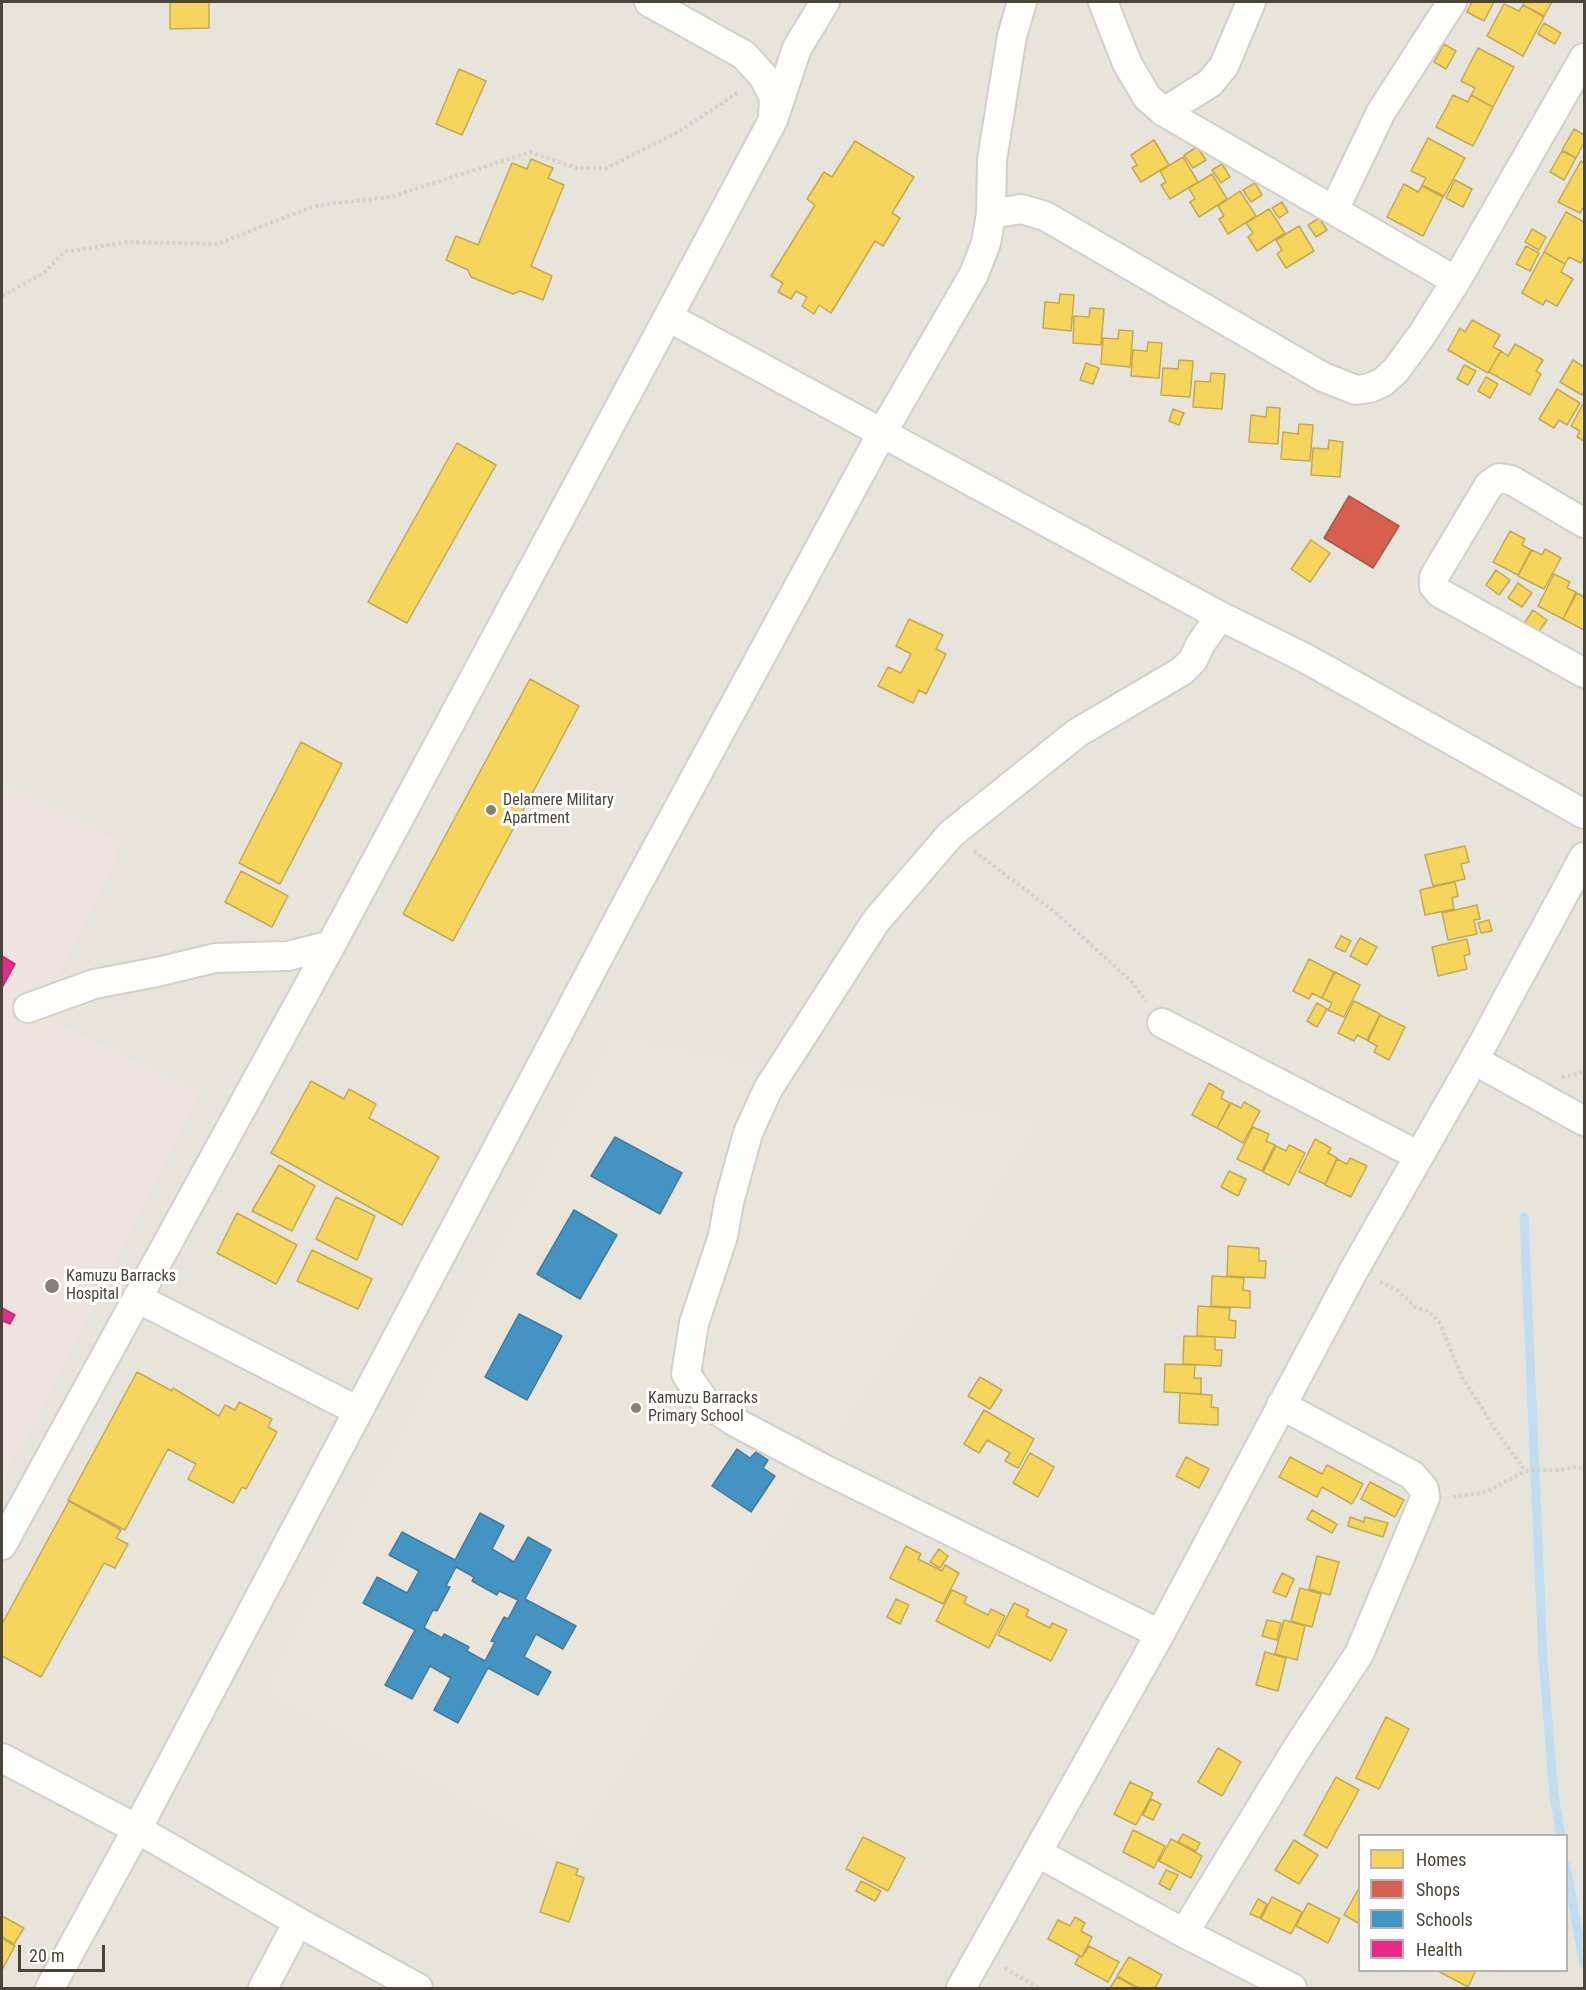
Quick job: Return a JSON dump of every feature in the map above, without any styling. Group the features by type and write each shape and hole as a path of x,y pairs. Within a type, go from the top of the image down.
{"street":[{"path":"649,2 744,55 763,76 774,97 773,120"},
{"path":"2,1545 331,945 668,317 773,120 796,48 825,2"},
{"path":"50,1989 632,894 882,433 974,274 986,243 992,214 992,160 1012,36 1022,2"},
{"path":"1103,2 1127,63 1147,97 1164,112 1456,281"},
{"path":"1164,112 1210,83 1224,66 1251,2"},
{"path":"1334,210 1381,112 1452,2"},
{"path":"992,214 1021,209 1045,216 1323,377 1356,390 1370,388 1383,382 1396,370 1456,281 1584,58"},
{"path":"668,317 1220,616 1303,657 1584,814"},
{"path":"1584,523 1511,480 1499,478 1489,485 1434,577 1434,586 1440,592 1584,673"},
{"path":"1160,1634 820,1467 737,1423 705,1402 686,1374 694,1323 723,1236 729,1202 748,1134 768,1089 876,921 951,834 1077,733 1182,671 1192,660 1220,616"},
{"path":"961,1989 1160,1634 1354,1270 1474,1060 1584,857"},
{"path":"28,1008 94,984 215,958 288,956 331,945"},
{"path":"1162,1023 1419,1156"},
{"path":"1474,1060 1584,1121"},
{"path":"137,1298 358,1411"},
{"path":"1184,1933 1296,1750 1359,1654 1425,1498 1424,1489 1412,1475 1281,1405"},
{"path":"2,1758 137,1829 418,1989"},
{"path":"1038,1853 1288,1988"},
{"path":"263,1989 298,1922"}],"path":[{"path":"2,296 44,273 64,252 128,242 218,244 319,205 391,197 530,152 576,168 607,168 678,132 763,76"},
{"path":"951,834 1055,912 1132,982 1162,1023"},
{"path":"1354,1270 1397,1290 1415,1307 1428,1311 1439,1322 1462,1377 1525,1471"},
{"path":"1425,1498 1460,1497 1486,1492 1525,1471 1577,1467 1584,1469"},
{"path":"981,1953 1038,1989"}],"shaded area":[{"path":"2,2 1584,2 1584,1988 2,1988"},
{"name":"Kamuzu Barracks Hospital","path":"2,785 122,844 41,1015 200,1096 2,1484"},
{"name":"Kamuzu Barracks Primary School","path":"613,1037 1037,1124 568,1855 265,1691"}],"building: Homes":[{"path":"170,2 209,2 209,28 170,29"},
{"path":"1472,2 1494,2 1484,21 1467,12"},
{"path":"1524,2 1552,2 1544,16 1523,5"},
{"path":"1504,4 1519,11 1523,5 1544,17 1523,56 1487,36"},
{"path":"1544,23 1561,33 1555,44 1538,34"},
{"path":"1444,44 1456,51 1446,69 1434,62"},
{"path":"1478,48 1514,67 1493,107 1471,95 1475,88 1461,81"},
{"path":"459,69 486,81 462,135 436,124"},
{"path":"1453,95 1468,102 1471,95 1493,107 1473,146 1436,127"},
{"path":"1574,129 1584,135 1584,143 1576,158 1562,150"},
{"path":"1428,138 1465,158 1444,196 1422,185 1426,178 1411,171"},
{"path":"1154,140 1169,165 1141,182 1132,168 1137,165 1131,155"},
{"path":"855,141 914,177 892,213 900,218 883,246 875,241 831,313 819,305 814,314 802,306 807,297 796,291 791,299 778,292 783,283 771,276 815,205 807,199 824,172 832,177"},
{"path":"1197,147 1206,160 1193,168 1184,155"},
{"path":"1562,151 1576,158 1564,180 1550,172"},
{"path":"1183,157 1198,182 1170,199 1161,185 1166,182 1160,171"},
{"path":"531,159 553,168 548,178 564,185 531,266 552,276 543,300 520,291 513,294 471,277 468,270 446,260 456,236 478,245 512,163 527,169"},
{"path":"1581,161 1584,163 1584,209 1580,213 1558,202"},
{"path":"1222,164 1230,177 1221,183 1212,170"},
{"path":"1212,174 1227,199 1199,217 1190,202 1195,199 1189,188"},
{"path":"1455,180 1472,189 1463,207 1446,198"},
{"path":"1255,183 1262,195 1251,202 1243,190"},
{"path":"1404,184 1418,192 1422,186 1443,197 1423,236 1387,217"},
{"path":"1240,191 1256,216 1228,234 1219,219 1224,216 1218,206"},
{"path":"1282,202 1288,212 1279,218 1272,208"},
{"path":"1269,209 1285,233 1257,251 1248,237 1253,233 1246,223"},
{"path":"1566,212 1584,222 1584,257 1581,263 1569,257 1565,264 1544,252"},
{"path":"1319,218 1327,230 1316,237 1308,225"},
{"path":"1299,226 1314,251 1286,268 1277,254 1282,250 1276,240"},
{"path":"1532,229 1546,237 1539,250 1525,242"},
{"path":"1526,246 1539,253 1530,271 1516,264"},
{"path":"1544,252 1565,264 1561,272 1573,279 1557,306 1546,300 1543,305 1522,293"},
{"path":"1060,294 1074,295 1071,331 1043,328 1045,302 1059,303"},
{"path":"1090,308 1104,309 1101,345 1073,343 1074,316 1089,317"},
{"path":"1472,320 1500,335 1493,347 1501,351 1488,373 1448,350 1460,328 1465,332"},
{"path":"1119,330 1133,331 1130,367 1101,364 1103,338 1118,339"},
{"path":"1148,342 1162,343 1159,378 1131,376 1133,350 1147,351"},
{"path":"1515,344 1543,360 1536,371 1541,374 1530,395 1489,372 1501,351 1508,356"},
{"path":"1179,360 1193,361 1190,397 1161,395 1163,368 1178,369"},
{"path":"1573,360 1584,367 1582,395 1560,382"},
{"path":"1086,363 1099,368 1093,384 1080,380"},
{"path":"1464,365 1476,371 1468,385 1457,379"},
{"path":"1211,373 1225,374 1222,409 1193,407 1195,381 1210,382"},
{"path":"1486,377 1498,384 1490,398 1478,391"},
{"path":"1557,389 1580,403 1567,425 1559,420 1554,428 1539,419"},
{"path":"1583,404 1584,441 1577,437 1580,431 1571,426"},
{"path":"1267,407 1280,408 1278,444 1249,442 1251,415 1266,417"},
{"path":"1173,409 1184,413 1179,425 1169,421"},
{"path":"1299,424 1313,425 1310,461 1281,459 1283,432 1298,434"},
{"path":"1329,440 1343,442 1340,477 1311,475 1313,448 1328,449"},
{"path":"457,443 496,465 407,623 368,602"},
{"path":"1510,531 1525,539 1522,545 1531,550 1518,575 1493,562"},
{"path":"1311,540 1330,553 1310,582 1291,569"},
{"path":"1545,549 1561,558 1544,589 1518,576 1532,550 1542,555"},
{"path":"1496,570 1510,580 1499,595 1486,585"},
{"path":"1554,574 1570,582 1567,588 1576,592 1563,619 1538,606"},
{"path":"1518,583 1532,593 1522,607 1508,598"},
{"path":"1577,593 1584,597 1584,630 1563,619"},
{"path":"1533,610 1547,620 1537,634 1523,625"},
{"path":"909,619 943,635 936,649 946,654 926,694 919,690 913,703 878,686 888,667 901,673 911,654 896,646"},
{"name":"Delamere Military Apartment","path":"530,679 579,706 453,941 403,914"},
{"path":"301,742 342,764 280,884 239,863"},
{"path":"1465,846 1469,862 1461,864 1465,879 1433,886 1425,855"},
{"path":"241,871 288,896 272,927 225,902"},
{"path":"1455,882 1458,896 1452,898 1454,909 1425,915 1420,890"},
{"path":"1477,905 1480,919 1474,920 1477,934 1448,940 1442,913"},
{"path":"1489,920 1492,931 1481,933 1478,923"},
{"path":"1341,936 1351,941 1345,952 1335,947"},
{"path":"1360,938 1377,947 1367,965 1350,956"},
{"path":"1467,939 1470,954 1464,956 1467,969 1438,976 1432,947"},
{"path":"1309,959 1334,972 1322,998 1312,993 1309,999 1293,991"},
{"path":"1335,972 1360,985 1344,1017 1328,1010 1332,1003 1322,998"},
{"path":"1354,1001 1380,1014 1367,1040 1357,1035 1354,1041 1338,1033"},
{"path":"1317,1003 1327,1009 1317,1027 1307,1021"},
{"path":"1380,1015 1405,1027 1389,1060 1374,1052 1377,1046 1368,1041"},
{"path":"311,1081 344,1099 349,1089 376,1104 369,1118 439,1157 402,1225 271,1153"},
{"path":"1209,1083 1224,1092 1221,1098 1230,1103 1217,1128 1192,1115"},
{"path":"1244,1102 1260,1111 1243,1143 1217,1128 1231,1103 1241,1108"},
{"path":"1253,1127 1269,1134 1266,1141 1275,1145 1262,1171 1237,1159"},
{"path":"1315,1139 1331,1148 1328,1153 1337,1158 1325,1184 1299,1172"},
{"path":"1289,1145 1305,1153 1289,1185 1263,1172 1276,1146 1286,1151"},
{"path":"1350,1158 1367,1166 1351,1197 1325,1185 1337,1159 1347,1164"},
{"path":"279,1165 315,1186 292,1231 252,1211"},
{"path":"1229,1171 1246,1179 1238,1196 1221,1187"},
{"path":"336,1197 375,1216 357,1260 316,1239"},
{"path":"237,1213 297,1245 276,1284 217,1253"},
{"path":"1228,1246 1259,1248 1259,1261 1266,1261 1265,1278 1227,1276"},
{"path":"312,1250 372,1279 358,1309 297,1281"},
{"path":"1212,1276 1244,1278 1243,1290 1250,1291 1250,1308 1211,1306"},
{"path":"1198,1306 1230,1308 1229,1320 1236,1321 1235,1338 1197,1336"},
{"path":"1184,1336 1215,1337 1215,1350 1222,1350 1221,1366 1183,1364"},
{"path":"1165,1364 1195,1365 1194,1378 1201,1378 1201,1394 1164,1392"},
{"path":"137,1372 172,1391 173,1388 219,1416 225,1405 235,1410 239,1402 272,1419 268,1427 277,1432 246,1489 242,1487 233,1503 188,1479 196,1464 168,1449 125,1530 68,1500"},
{"path":"980,1377 1002,1390 990,1409 968,1396"},
{"path":"1180,1393 1212,1395 1211,1407 1218,1408 1218,1425 1179,1423"},
{"path":"984,1410 1034,1439 1018,1468 1005,1461 1010,1453 987,1440 979,1453 964,1444"},
{"path":"1030,1453 1054,1467 1038,1497 1013,1483"},
{"path":"1186,1457 1209,1469 1199,1488 1176,1476"},
{"path":"1290,1457 1322,1474 1327,1465 1363,1484 1352,1504 1322,1487 1317,1497 1279,1477"},
{"path":"1370,1482 1404,1500 1395,1517 1361,1499"},
{"path":"69,1501 121,1530 116,1538 128,1544 115,1568 104,1563 41,1677 2,1656 2,1624"},
{"path":"1312,1510 1337,1524 1332,1533 1307,1519"},
{"path":"1350,1517 1364,1522 1365,1517 1388,1523 1383,1537 1348,1526"},
{"path":"906,1546 921,1554 918,1559 942,1571 945,1565 959,1573 943,1604 890,1578"},
{"path":"939,1549 948,1556 940,1568 930,1562"},
{"path":"1317,1556 1339,1562 1330,1595 1309,1589"},
{"path":"1282,1573 1294,1579 1286,1597 1273,1592"},
{"path":"1300,1588 1321,1594 1312,1627 1291,1621"},
{"path":"952,1590 967,1597 964,1603 988,1615 991,1609 1005,1616 989,1648 936,1621"},
{"path":"896,1599 909,1605 900,1624 887,1617"},
{"path":"1014,1603 1029,1610 1026,1616 1050,1628 1052,1623 1067,1630 1051,1661 998,1635"},
{"path":"1267,1620 1281,1623 1277,1640 1262,1636"},
{"path":"1284,1620 1305,1626 1297,1660 1275,1654"},
{"path":"1265,1652 1286,1658 1278,1691 1256,1685"},
{"path":"1386,1717 1409,1729 1379,1789 1356,1778"},
{"path":"1218,1748 1241,1762 1222,1796 1198,1782"},
{"path":"1336,1777 1359,1790 1327,1848 1304,1835"},
{"path":"1130,1782 1153,1793 1136,1825 1114,1814"},
{"path":"1151,1799 1161,1804 1153,1820 1143,1815"},
{"path":"1133,1830 1165,1846 1154,1868 1123,1852"},
{"path":"1183,1834 1200,1843 1196,1851 1178,1842"},
{"path":"863,1837 905,1858 888,1891 846,1869"},
{"path":"1171,1839 1202,1856 1191,1878 1159,1861"},
{"path":"1294,1840 1318,1855 1299,1884 1275,1870"},
{"path":"557,1862 578,1869 576,1875 584,1878 569,1922 540,1912"},
{"path":"1166,1870 1178,1875 1170,1890 1159,1884"},
{"path":"861,1881 881,1891 875,1901 856,1891"},
{"path":"1358,1890 1358,1923 1344,1915"},
{"path":"1272,1897 1302,1912 1291,1934 1261,1919"},
{"path":"1258,1899 1267,1904 1260,1918 1250,1914"},
{"path":"1308,1903 1340,1919 1328,1943 1296,1926"},
{"path":"2,1916 24,1928 14,1944 2,1937"},
{"path":"1075,1917 1085,1923 1081,1931 1092,1937 1082,1957 1048,1939 1058,1920 1070,1926"},
{"path":"2,1938 15,1946 2,1970"},
{"path":"1089,1946 1119,1962 1108,1982 1075,1964"},
{"path":"1129,1957 1162,1975 1155,1988 1139,1988 1117,1976"},
{"path":"1440,1972 1475,1972 1468,1987"},
{"path":"1117,1977 1137,1988 1110,1988"}],"building: Shops":[{"path":"1349,496 1399,526 1373,568 1324,538"}],"building: Schools":[{"path":"615,1137 682,1173 660,1214 591,1176"},
{"path":"574,1210 617,1235 580,1299 537,1274"},
{"path":"519,1314 562,1336 527,1400 485,1377"},
{"path":"737,1449 750,1458 756,1452 768,1460 763,1468 775,1476 751,1512 712,1486"},
{"path":"480,1513 504,1526 492,1549 514,1562 528,1537 551,1550 525,1599 576,1626 563,1649 536,1634 524,1657 551,1672 538,1695 488,1668 458,1723 434,1710 451,1678 430,1666 412,1699 385,1685 415,1630 363,1603 377,1577 407,1593 419,1571 389,1555 402,1532 455,1560","holes":["456,1567 474,1577 472,1581 497,1595 499,1591 518,1600 508,1619 504,1617 491,1641 495,1642 485,1661 467,1651 469,1647 444,1634 442,1638 424,1628 433,1610 437,1611 450,1587 446,1586"]}],"building: Health":[{"path":"2,956 15,964 2,988"},
{"path":"2,1308 15,1315 10,1324 3,1321 2,1324"}],"waterway":[{"path":"1524,1217 1543,1659 1554,1795 1561,1834"},
{"path":"1568,1877 1584,1965"}],"place":[{"name":"Delamere Military Apartment","path":"491,810"},
{"name":"Kamuzu Barracks Hospital","path":"52,1286"},
{"name":"Kamuzu Barracks Primary School","path":"636,1408"}]}
